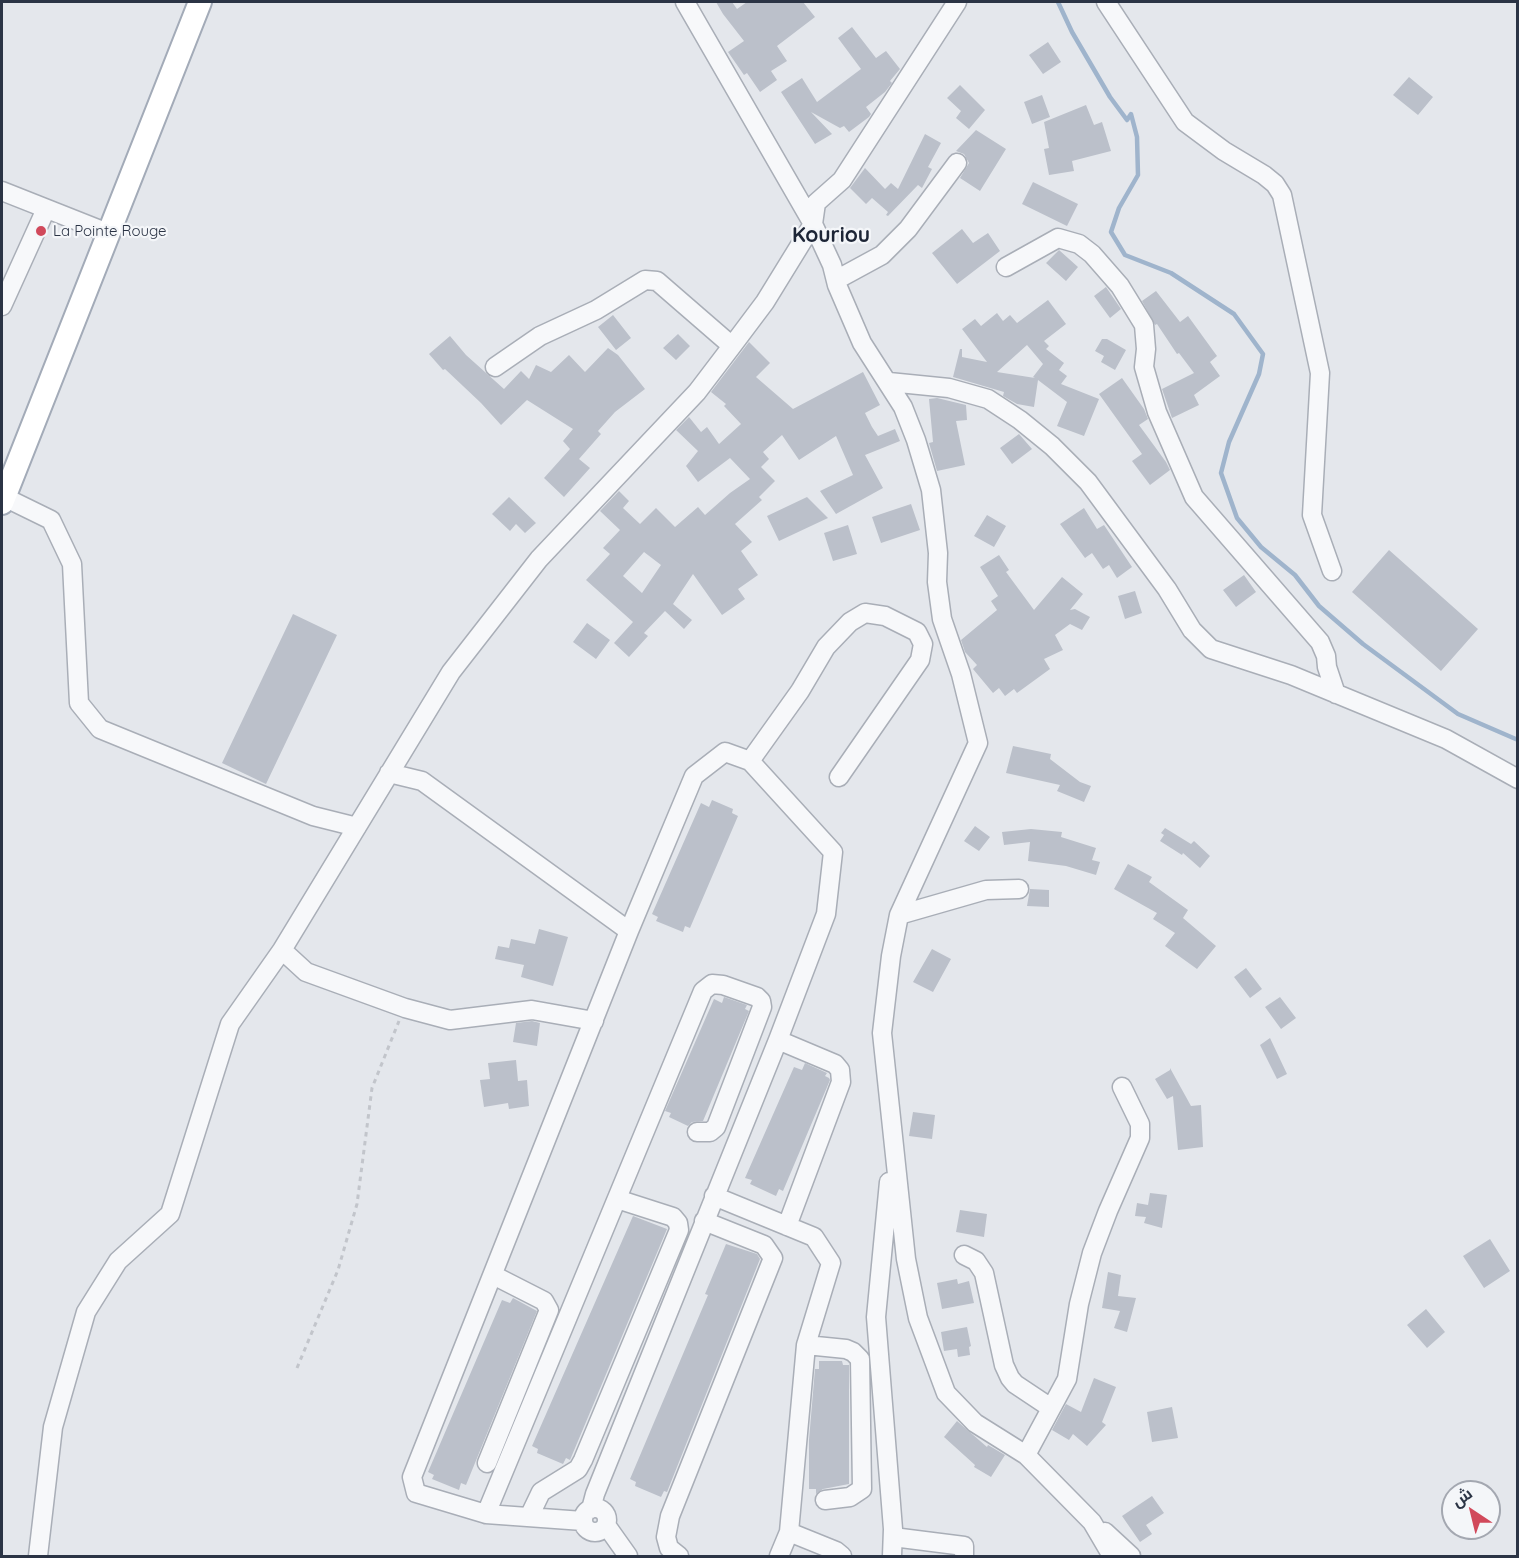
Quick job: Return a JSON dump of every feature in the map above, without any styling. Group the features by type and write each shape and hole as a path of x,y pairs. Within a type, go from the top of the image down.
{"main road":[{"path":"3,500 200,2"}],"street":[{"path":"685,2 813,224 832,264 836,280 862,343 889,382 916,440 930,490 938,553 937,582 942,619 961,674 978,743 899,915 891,956 882,1033 906,1258 918,1318 946,1393 975,1423 1026,1455 1092,1522 1131,1557"},
{"path":"38,1557 53,1427 86,1312 118,1261 170,1214 230,1024 282,950 451,672 539,559 697,392 732,346 765,302 813,224 816,203 842,180 957,2"},
{"path":"1106,2 1185,122 1224,151 1264,175 1275,184 1282,195 1320,373 1312,515 1332,571"},
{"path":"836,280 882,255 908,229 957,163"},
{"path":"2,191 108,233"},
{"path":"2,306 46,209"},
{"path":"1006,267 1058,238 1079,244 1092,254 1120,286 1144,325 1146,349 1144,367 1157,412 1194,497 1320,642 1336,694"},
{"path":"495,367 540,336 596,310 645,280 657,281 732,346"},
{"path":"889,382 949,388 988,399 1020,420 1052,446 1088,482 1167,590 1192,630 1211,649 1291,675 1446,739 1518,779"},
{"path":"3,500 51,520 72,564 79,703 100,729 313,816 357,827"},
{"path":"750,760 800,691 826,647 850,622 866,613 885,616 917,632 923,644 920,660 839,777"},
{"path":"587,1515 778,1040 826,914 833,852 750,760 725,752 694,776 629,931 412,1477 416,1493 486,1514 529,1517 587,1515 599,1509 606,1514 606,1526 628,1557"},
{"path":"390,773 422,781 629,931"},
{"path":"899,915 986,890 1018,889"},
{"path":"282,950 306,972 405,1008 450,1020 532,1010 594,1021"},
{"path":"486,1514 703,991 712,984 723,985 756,997 761,1001 762,1007 716,1127 710,1132 697,1132"},
{"path":"778,1040 835,1064 840,1070 841,1082 787,1226"},
{"path":"1026,1455 1067,1379 1079,1304 1092,1253 1140,1138 1140,1124 1122,1087"},
{"path":"892,1557 893,1538 876,1317 893,1144"},
{"path":"714,1196 814,1237 831,1263 806,1345 789,1532 779,1557"},
{"path":"529,1517 540,1492 578,1468 583,1460 679,1230 678,1223 673,1217 617,1199"},
{"path":"679,1557 669,1548 666,1538 670,1516 773,1258 764,1245 704,1221"},
{"path":"964,1255 976,1261 984,1273 1004,1365 1010,1378 1015,1384 1051,1408"},
{"path":"487,1463 549,1310 544,1300 493,1275"},
{"path":"806,1345 846,1349 860,1359 862,1489 850,1497 825,1500"},
{"path":"1092,1522 1112,1557"},
{"path":"789,1532 836,1551 842,1557"},
{"path":"893,1538 964,1546 964,1557"}],"path":[{"path":"297,1368 338,1270 357,1204 372,1088 405,1008"}],"building":[{"path":"716,2 732,2 737,9 747,2 803,2 815,17 777,46 787,61 771,71 777,80 760,92 747,73 744,75 728,52 744,41"},
{"path":"852,27 876,58 886,51 900,69 890,81 892,83 885,92 866,107 871,114 869,117 849,132 844,126 840,128 811,112 832,134 815,144 781,92 802,78 817,102 861,69 838,38"},
{"path":"1048,42 1061,62 1043,74 1029,55"},
{"path":"1409,77 1433,97 1418,115 1393,95"},
{"path":"960,85 985,110 969,129 956,118 961,111 947,98"},
{"path":"1042,95 1050,117 1032,124 1024,102"},
{"path":"1086,105 1094,125 1102,122 1111,151 1072,161 1074,171 1049,175 1044,149 1049,148 1044,122"},
{"path":"976,130 1006,149 980,191 960,178 969,163 964,154 956,151"},
{"path":"925,134 941,143 928,167 932,169 922,188 918,185 888,216 886,215 888,212 872,198 866,204 850,188 865,168 885,189 891,183 898,189"},
{"path":"1033,182 1078,204 1067,226 1022,204"},
{"path":"962,229 973,243 988,233 1000,251 957,284 932,253"},
{"path":"1059,250 1078,267 1066,281 1046,263"},
{"path":"1106,287 1121,309 1110,318 1094,296"},
{"path":"1156,291 1180,322 1188,316 1217,356 1210,362 1220,376 1194,395 1199,405 1172,418 1162,389 1194,373 1179,353 1177,354 1157,324 1155,325 1142,301"},
{"path":"1048,300 1066,324 1044,341 1049,346 1046,349 1064,363 1059,370 1067,376 1061,384 1099,399 1084,436 1057,426 1067,402 1038,380 1034,407 1017,404 1003,396 1004,392 953,377 960,349 962,349 962,357 987,362 962,329 975,319 981,326 997,313 1003,321 1010,315 1017,323","holes":["1027,345 1043,364 1033,377 1035,378 997,372"]},
{"path":"613,315 631,338 616,350 598,327"},
{"path":"678,334 690,346 676,360 663,348"},
{"path":"450,336 466,355 504,389 521,371 529,379 536,365 551,372 569,355 585,372 608,348 618,355 645,389 615,412 598,431 601,434 579,459 590,468 564,497 544,478 570,449 563,441 573,429 527,400 501,425 429,354"},
{"path":"1102,339 1107,339 1126,350 1115,370 1101,362 1104,356 1095,351"},
{"path":"749,342 770,363 756,377 793,409 863,372 880,405 865,413 872,427 878,436 895,429 900,441 865,455 883,488 836,514 820,491 853,475 836,436 799,460 782,435 763,452 769,459 761,467 775,481 759,497 762,500 735,524 752,542 741,551 758,575 738,589 745,599 722,615 693,574 673,604 692,620 684,629 665,611 644,633 648,636 629,657 614,643 633,622 586,580 610,554 603,548 620,530 600,511 619,491 629,501 623,508 640,524 656,508 675,527 698,507 705,515 750,479 730,458 698,482 686,466 698,451 676,430 689,417 701,432 707,427 719,444 741,424 724,406 726,404 711,392","holes":["644,552 661,565 642,593 623,576"]},
{"path":"1122,378 1144,409 1148,419 1139,425 1170,470 1150,485 1132,461 1142,454 1099,394"},
{"path":"937,398 966,405 967,420 956,421 965,465 937,471 929,443 933,442 929,399"},
{"path":"1019,434 1032,449 1012,464 1000,448"},
{"path":"509,497 536,523 525,533 516,524 510,531 492,514"},
{"path":"807,497 828,518 779,541 767,516"},
{"path":"911,504 920,530 881,543 872,517"},
{"path":"1084,508 1097,529 1104,525 1132,567 1117,578 1109,565 1103,569 1092,553 1085,558 1060,524"},
{"path":"987,515 1006,526 994,547 974,536"},
{"path":"848,525 857,554 833,561 824,533"},
{"path":"1389,550 1478,629 1441,671 1352,592"},
{"path":"999,555 1009,570 1006,572 1034,610 1062,577 1083,594 1070,610 1075,609 1090,617 1082,630 1070,624 1055,635 1063,650 1044,659 1050,669 1017,693 1014,689 1005,696 999,688 993,693 973,669 977,665 965,652 961,640 997,610 991,601 998,596 980,567"},
{"path":"1244,575 1256,592 1236,607 1223,590"},
{"path":"1135,591 1142,613 1125,619 1118,596"},
{"path":"293,614 337,635 266,784 222,763"},
{"path":"587,623 610,640 596,659 573,642"},
{"path":"1013,746 1051,754 1050,759 1080,782 1091,786 1084,802 1057,791 1060,785 1006,773"},
{"path":"712,800 733,809 732,813 738,816 690,928 685,926 683,932 656,921 658,917 652,914 701,803 709,807"},
{"path":"975,826 990,837 979,851 964,841"},
{"path":"1165,828 1191,844 1194,841 1210,856 1200,868 1183,853 1182,855 1160,841 1164,835 1161,833"},
{"path":"1031,829 1062,832 1061,837 1096,848 1092,860 1100,862 1096,875 1066,866 1028,861 1030,842 1004,845 1002,832"},
{"path":"1128,864 1152,877 1149,882 1188,910 1183,918 1216,946 1197,969 1165,946 1175,933 1153,919 1157,913 1114,889"},
{"path":"1030,889 1049,890 1049,907 1027,906"},
{"path":"539,929 568,937 553,986 521,977 524,965 495,959 498,946 509,948 511,939 535,944"},
{"path":"932,949 951,959 933,992 913,982"},
{"path":"1246,968 1262,989 1250,998 1234,977"},
{"path":"724,997 747,1005 745,1009 749,1011 703,1121 692,1122 688,1126 669,1117 671,1113 665,1111 714,999 722,1003"},
{"path":"1280,997 1296,1018 1281,1029 1265,1007"},
{"path":"532,1021 540,1023 537,1046 513,1042 516,1023"},
{"path":"1270,1038 1287,1074 1277,1079 1260,1045"},
{"path":"516,1060 518,1081 527,1080 529,1106 509,1109 508,1103 484,1107 480,1080 490,1079 488,1063"},
{"path":"805,1063 827,1073 825,1076 830,1080 783,1191 779,1189 776,1196 750,1184 752,1180 745,1178 794,1067 802,1070"},
{"path":"1170,1068 1191,1106 1201,1105 1203,1147 1178,1150 1173,1096 1167,1099 1155,1079"},
{"path":"913,1112 935,1115 932,1139 909,1136"},
{"path":"1150,1193 1167,1195 1162,1228 1144,1223 1146,1217 1135,1216 1137,1203 1148,1205"},
{"path":"960,1210 987,1214 984,1237 956,1232"},
{"path":"633,1216 667,1229 570,1460 566,1458 563,1464 537,1453 538,1449 532,1446"},
{"path":"1490,1239 1510,1271 1484,1288 1463,1256"},
{"path":"726,1244 757,1254 760,1259 667,1492 664,1491 661,1497 635,1486 636,1482 630,1479 708,1295 705,1294"},
{"path":"1108,1272 1121,1275 1118,1296 1136,1298 1127,1332 1114,1328 1120,1311 1102,1308"},
{"path":"957,1279 958,1284 969,1281 974,1303 942,1309 937,1283"},
{"path":"513,1298 537,1311 466,1485 461,1483 459,1490 432,1479 434,1475 428,1472 502,1300 510,1303"},
{"path":"1426,1309 1445,1332 1427,1348 1407,1325"},
{"path":"967,1327 971,1346 969,1347 970,1355 958,1357 957,1349 944,1351 941,1332"},
{"path":"819,1361 842,1361 843,1365 849,1365 849,1484 823,1489 816,1494 816,1489 809,1489 809,1440 815,1369 819,1369"},
{"path":"1094,1378 1116,1387 1102,1422 1106,1425 1087,1446 1073,1434 1069,1440 1052,1430 1066,1404 1081,1412"},
{"path":"1172,1407 1178,1438 1152,1442 1147,1412"},
{"path":"957,1421 987,1447 988,1445 1005,1455 991,1477 974,1467 975,1465 944,1437"},
{"path":"1152,1496 1164,1513 1146,1525 1152,1534 1140,1542 1122,1516"}],"waterway":[{"path":"1058,2 1072,32 1110,97 1127,120 1131,114 1137,137 1138,175 1119,208 1111,232 1125,255 1171,273 1234,314 1263,354 1259,374 1229,442 1221,473 1237,518 1261,547 1295,575 1319,606 1363,644 1458,714 1518,740"}],"place":[{"name":"La Pointe Rouge","path":"41,231"}],"district":[{"name":"Kouriou","path":"831,236"}]}
